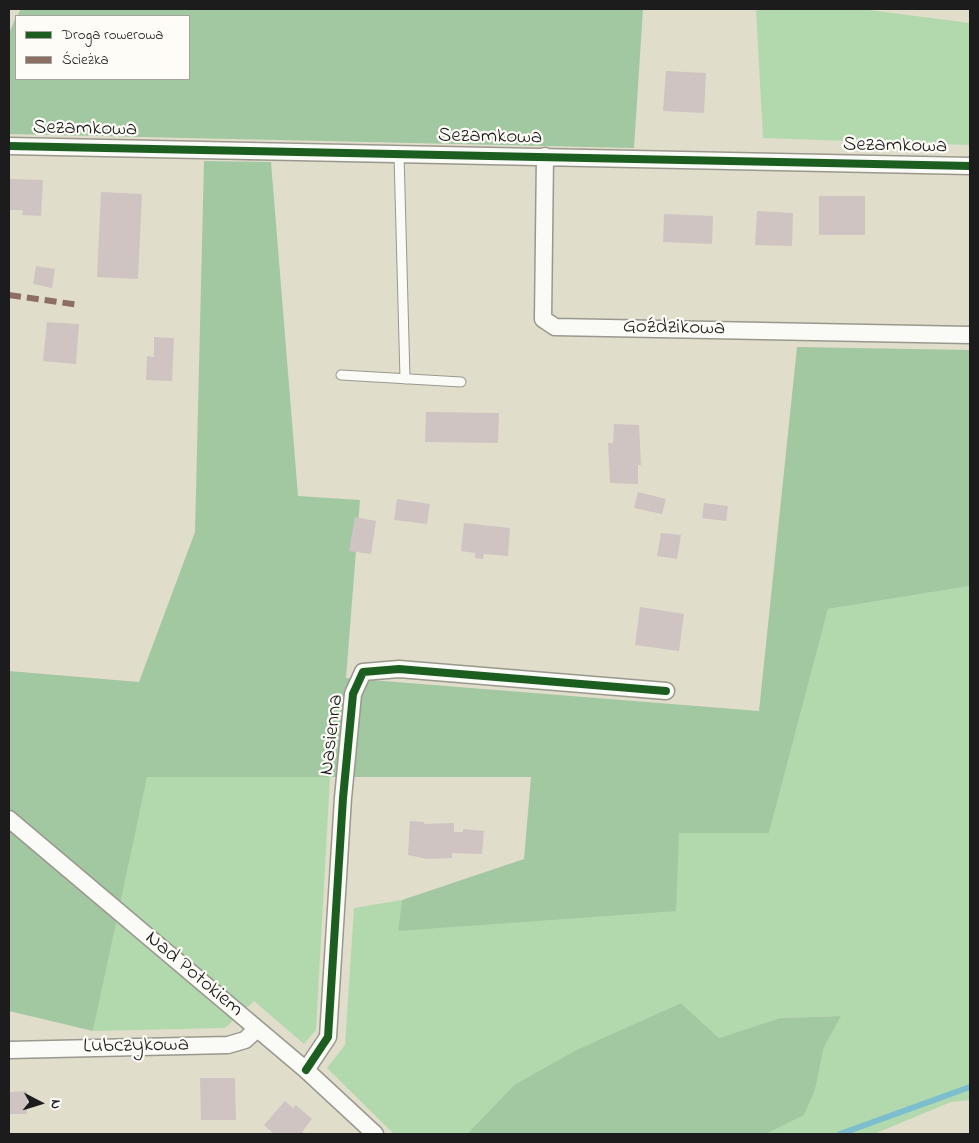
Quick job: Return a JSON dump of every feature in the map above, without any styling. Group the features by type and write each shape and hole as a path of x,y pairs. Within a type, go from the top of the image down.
{"street":[{"name":"Sezamkowa","path":"9,146 970,166"},
{"name":"Goździkowa","path":"545,156 543,319 554,327 970,335"},
{"name":"Nasienna","path":"306,1070 328,1037 343,798 353,694 363,672 399,669 666,690"},
{"name":"Nad Potokiem","path":"9,819 306,1070 375,1134"},
{"name":"Lubczykowa","path":"9,1050 228,1046 245,1040 257,1029"}],"lane":[{"path":"399,154 405,379"},
{"path":"342,375 461,382"}],"green space":[{"path":"21,9 643,9 634,148 9,134 9,33 15,19 15,80 190,80 190,15 18,15"},
{"path":"756,9 861,9 970,23 970,145 763,138"},
{"path":"204,161 271,162 298,496 360,500 346,678 759,711 797,347 970,350 970,586 828,609 769,833 679,833 676,911 398,931 402,900 524,859 531,777 147,777 93,1031 9,1011 9,671 139,682 195,532"},
{"path":"970,586 970,1100 951,1102 874,1134 766,1134 804,1114 815,1090 824,1047 840,1016 780,1018 719,1038 681,1003 576,1050 514,1085 467,1134 394,1134 327,1068 345,1045 354,908 402,900 398,931 679,833 769,833 828,609"},
{"path":"146,777 330,777 316,1030 304,1044 254,1001 225,1028 93,1031"},
{"path":"681,1003 719,1038 780,1018 841,1016 824,1047 815,1090 804,1115 766,1134 467,1134 514,1085 576,1050"}],"building":[{"path":"666,71 706,73 704,113 663,111"},
{"path":"9,179 43,180 41,216 22,215 23,210 9,210"},
{"path":"101,192 142,194 138,279 97,277"},
{"path":"819,196 865,196 865,235 819,235"},
{"path":"757,211 793,213 792,246 755,245"},
{"path":"664,214 713,216 712,244 663,242"},
{"path":"36,266 55,269 52,288 33,284"},
{"path":"47,322 79,324 76,364 43,361"},
{"path":"154,337 174,338 172,381 146,380 147,356 154,357"},
{"path":"426,412 499,413 498,443 425,442"},
{"path":"614,424 639,425 641,465 638,465 638,484 610,483 608,443 613,443"},
{"path":"638,492 666,499 662,514 634,508"},
{"path":"397,499 430,504 427,524 394,520"},
{"path":"704,503 728,506 726,521 702,518"},
{"path":"355,517 376,521 371,554 349,551"},
{"path":"464,523 510,528 508,556 484,554 483,559 475,558 475,553 461,551"},
{"path":"661,533 681,535 677,559 657,556"},
{"path":"640,607 684,614 679,651 635,645"},
{"path":"410,821 424,822 424,824 454,823 454,832 463,832 463,829 484,831 482,854 452,853 452,858 427,859 408,855"},
{"path":"200,1078 235,1078 236,1120 201,1120"},
{"path":"27,1091 27,1114 9,1114 9,1092"},
{"path":"285,1101 293,1108 296,1105 312,1119 302,1132 306,1134 274,1134 264,1125"}],"waterway":[{"path":"840,1134 970,1087"}],"marked path":[{"path":"9,295 79,305"}],"cycle path":[{"path":"9,146 970,166"},
{"path":"306,1070 328,1037 343,798 353,694 363,672 399,669 666,691"}]}
